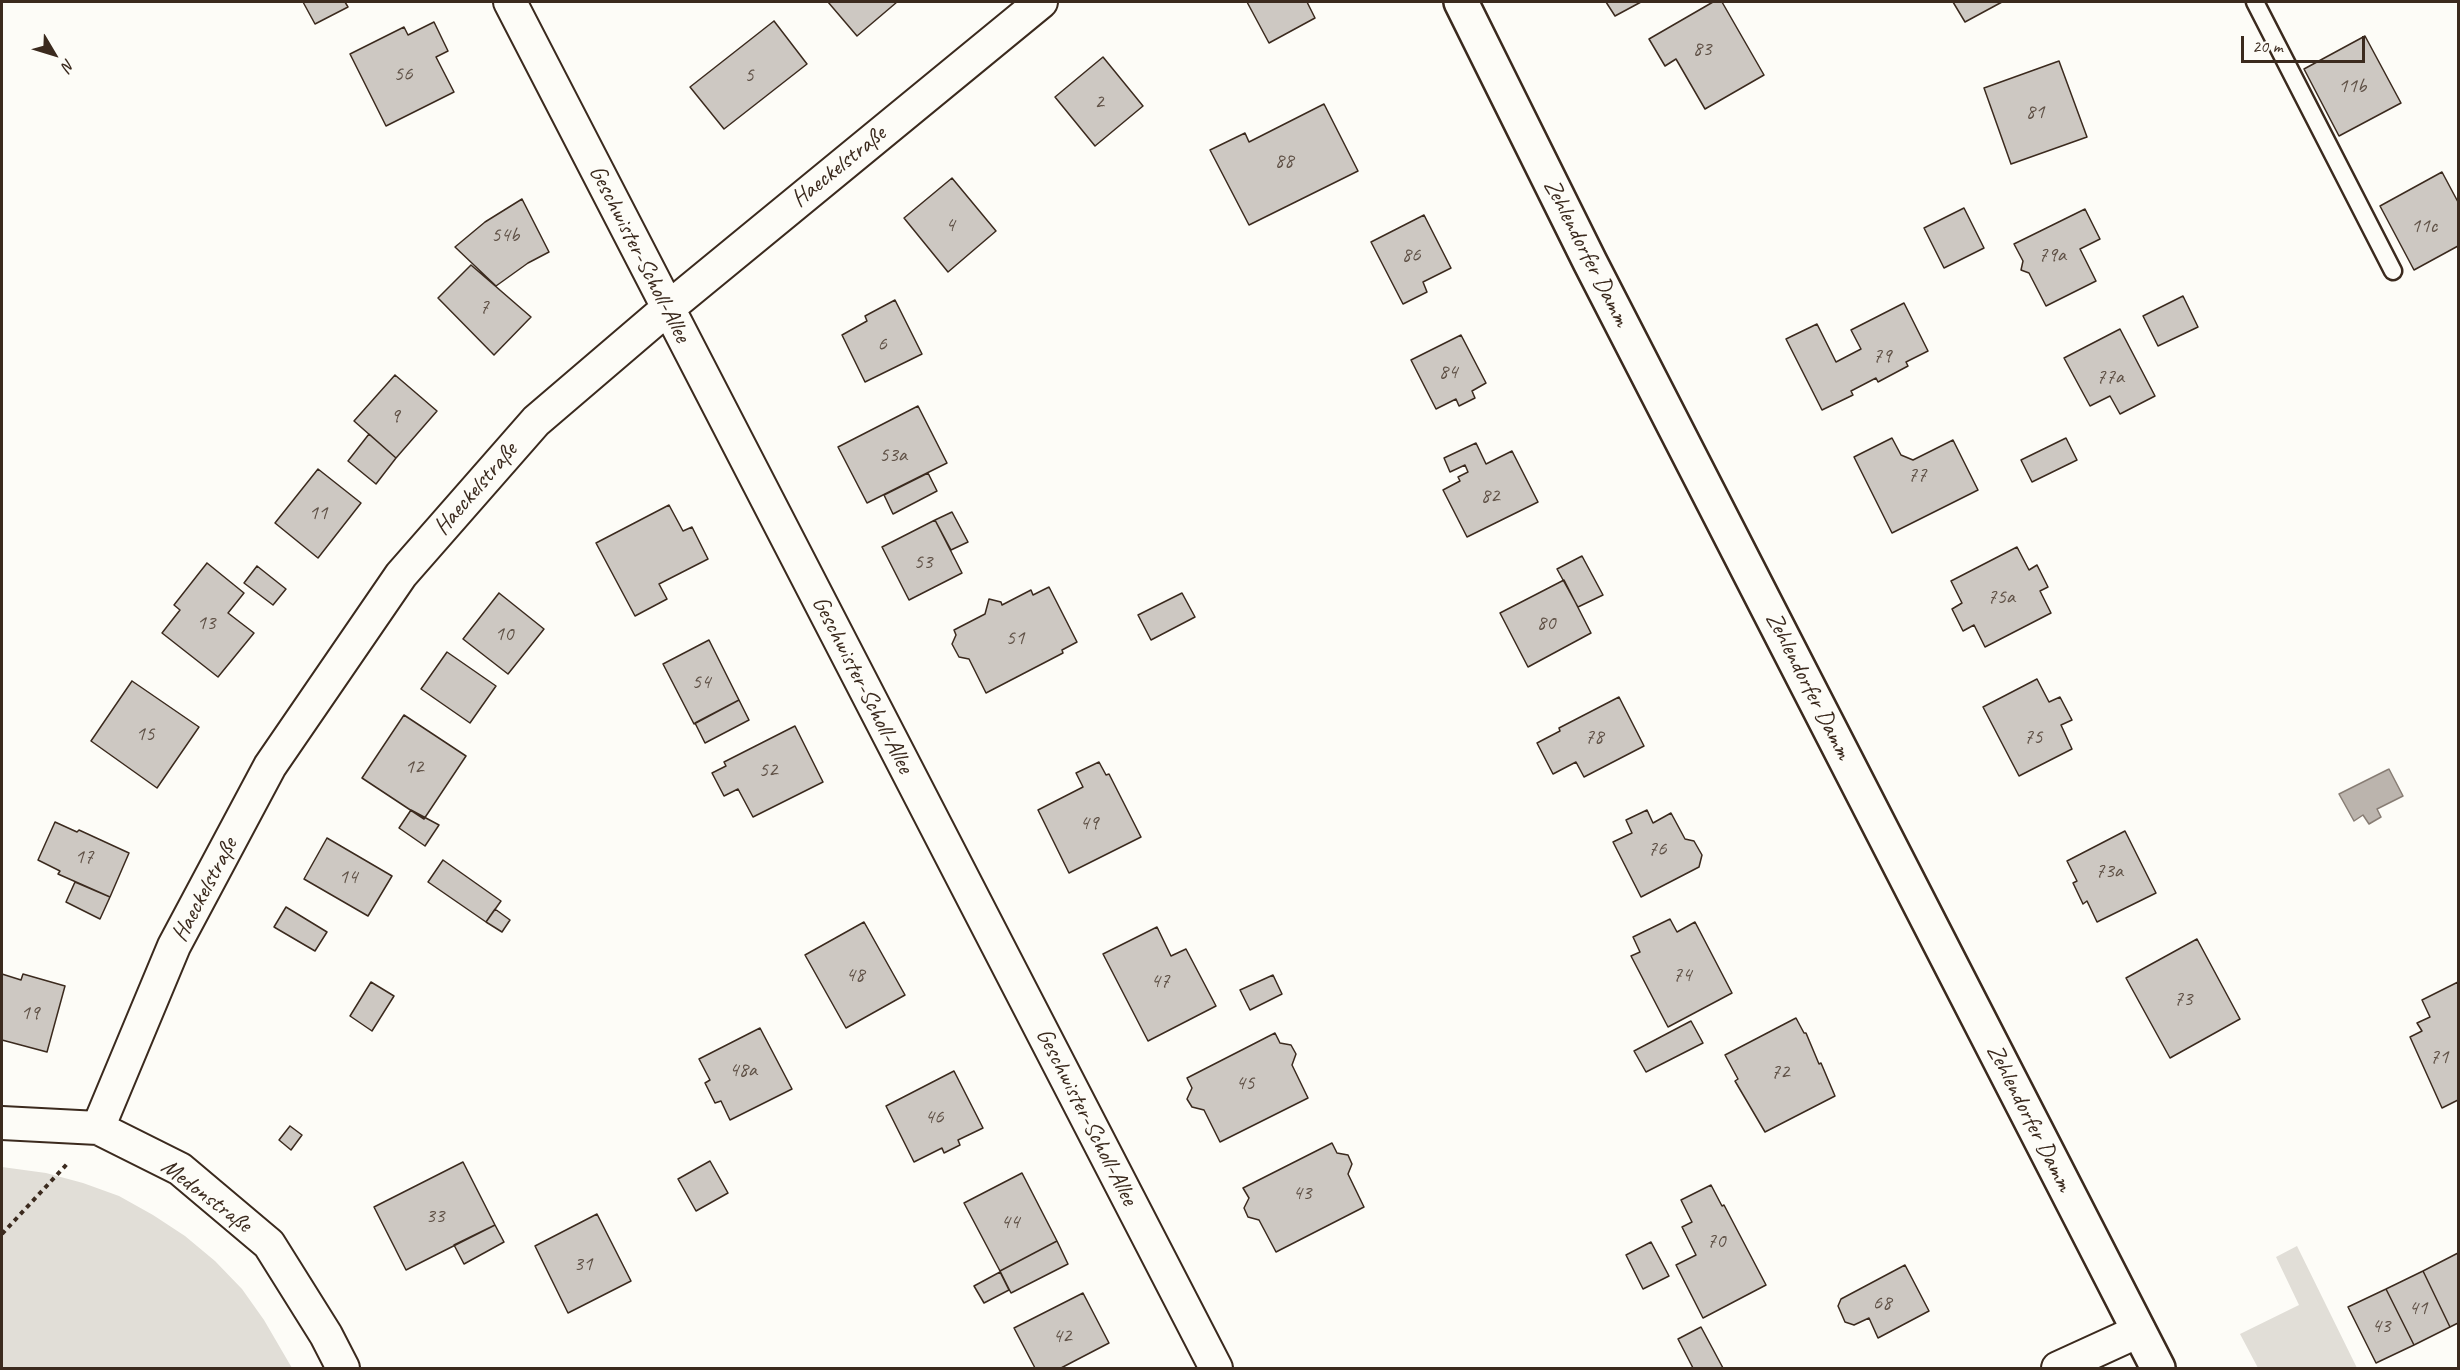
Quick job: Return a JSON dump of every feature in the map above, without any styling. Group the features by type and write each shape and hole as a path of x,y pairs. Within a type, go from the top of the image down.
{"main road":[{"name":"Zehlendorfer Damm","path":"1461,2 1590,262 2158,1368"}],"street":[{"name":"Geschwister-Scholl-Allee","path":"510,2 1216,1368"},
{"name":"Haeckelstraße","path":"98,1128 174,946 270,766 401,575 536,421 667,309 1041,2"},
{"name":"Medonstraße","path":"2,1123 98,1128 180,1170 269,1244 326,1335 343,1368"},
{"path":"2058,1368 2139,1331"}],"lane":[{"path":"2255,2 2394,271"}],"path":[{"path":"2,1233 54,1180 98,1128"}],"shaded area":[{"path":"2389,769 2403,796 2377,809 2381,817 2369,824 2363,815 2354,821 2339,794"},
{"path":"2,1167 46,1173 119,1196 185,1236 215,1261 242,1289 264,1320 292,1368 2,1368"},
{"path":"2297,1246 2357,1368 2258,1368 2240,1334 2299,1305 2276,1257"}],"building":[{"path":"303,2 345,2 348,7 315,24"},
{"path":"828,2 897,2 857,36"},
{"path":"1247,2 1307,2 1315,18 1269,43"},
{"path":"1606,2 1641,2 1615,16"},
{"path":"1713,2 1722,2 1764,75 1705,109 1676,59 1665,66 1649,39"},
{"path":"1953,2 2002,2 1965,22"},
{"path":"774,21 807,64 724,129 690,87"},
{"path":"434,22 448,51 436,57 454,92 386,126 350,54 404,27 408,35"},
{"path":"2365,36 2401,103 2339,136 2304,69"},
{"path":"1103,57 1143,106 1095,146 1055,97"},
{"path":"2059,61 2087,137 2011,164 1984,88"},
{"path":"1324,104 1358,171 1249,225 1210,150 1245,133 1249,142"},
{"path":"2442,172 2458,202 2458,246 2414,270 2380,206"},
{"path":"952,178 996,231 948,272 904,218"},
{"path":"522,199 549,252 528,263 496,286 455,247 485,222"},
{"path":"1964,208 1984,248 1944,268 1924,228"},
{"path":"2085,209 2100,239 2080,249 2096,281 2046,306 2029,273 2021,270 2023,261 2014,244"},
{"path":"1424,215 1451,268 1423,282 1427,292 1403,304 1371,242"},
{"path":"471,265 531,317 494,355 438,298"},
{"path":"2183,296 2198,327 2158,346 2143,316"},
{"path":"895,300 922,354 865,382 842,335 867,321 865,316"},
{"path":"1904,303 1928,351 1906,362 1908,366 1878,382 1876,378 1851,391 1853,395 1822,410 1786,339 1817,324 1836,362 1861,349 1851,330"},
{"path":"2120,329 2155,396 2120,414 2110,396 2090,406 2064,358"},
{"path":"1461,335 1486,383 1472,391 1475,398 1459,406 1456,399 1436,409 1411,360"},
{"path":"395,375 437,411 396,458 354,421"},
{"path":"918,406 947,463 867,503 838,447"},
{"path":"369,434 396,458 376,484 348,461"},
{"path":"1892,438 1901,455 1913,460 1953,440 1978,490 1892,533 1854,457"},
{"path":"2066,438 2077,460 2032,482 2021,460"},
{"path":"1476,443 1486,464 1512,451 1538,502 1467,537 1443,490 1460,481 1458,477 1468,472 1465,465 1450,472 1444,458"},
{"path":"318,469 361,503 318,558 275,523"},
{"path":"928,473 937,491 893,514 884,495"},
{"path":"669,505 683,531 692,527 708,559 659,584 667,599 635,616 596,543"},
{"path":"952,512 968,542 951,550 935,520"},
{"path":"935,520 962,573 909,600 882,547"},
{"path":"2017,547 2029,570 2037,565 2048,587 2040,591 2051,613 1985,647 1974,625 1963,631 1952,609 1962,603 1951,581"},
{"path":"1582,556 1603,595 1578,607 1557,569"},
{"path":"207,563 244,593 228,613 254,633 218,677 162,633 180,610 174,605"},
{"path":"257,566 286,589 273,605 244,583"},
{"path":"1564,580 1591,633 1528,667 1500,613"},
{"path":"1049,587 1077,642 1062,650 1063,653 986,693 969,659 959,657 952,644 956,635 954,630 985,614 989,599 1001,602 1002,605 1031,590 1033,595"},
{"path":"499,593 544,629 508,674 463,639"},
{"path":"1182,593 1195,617 1151,640 1138,615"},
{"path":"709,640 739,700 694,724 663,664"},
{"path":"447,652 496,686 470,723 421,689"},
{"path":"2037,679 2049,702 2060,697 2072,720 2061,725 2072,749 2019,776 1983,707"},
{"path":"132,681 199,727 157,788 91,741"},
{"path":"1619,697 1644,746 1584,777 1576,762 1553,774 1537,743 1560,731 1559,728"},
{"path":"739,700 749,720 705,743 695,723"},
{"path":"404,715 466,756 424,819 362,778"},
{"path":"795,726 823,782 753,817 738,789 724,796 712,773 726,766 724,762"},
{"path":"1099,762 1106,775 1109,774 1141,837 1069,873 1038,810 1083,787 1076,773"},
{"path":"411,810 439,825 425,846 399,828"},
{"path":"1647,810 1653,823 1671,813 1685,839 1694,841 1702,855 1699,867 1641,897 1613,842 1632,833 1626,820"},
{"path":"55,822 77,832 79,830 129,853 110,897 58,874 60,871 38,860"},
{"path":"2125,831 2156,893 2097,922 2087,901 2083,904 2073,883 2077,881 2067,861"},
{"path":"327,838 392,876 368,916 304,879"},
{"path":"443,860 501,901 486,922 428,882"},
{"path":"75,882 110,897 100,919 66,902"},
{"path":"286,907 327,932 315,951 274,927"},
{"path":"495,909 510,920 502,932 486,922"},
{"path":"1670,919 1677,932 1695,922 1732,993 1668,1027 1631,956 1640,952 1633,937"},
{"path":"864,922 905,995 846,1028 805,955"},
{"path":"1157,927 1171,956 1186,949 1216,1006 1148,1041 1103,954"},
{"path":"2197,939 2240,1019 2170,1058 2126,978"},
{"path":"2,974 21,980 23,974 65,986 47,1052 2,1040"},
{"path":"1273,975 1282,994 1250,1010 1240,990"},
{"path":"371,982 394,996 372,1031 350,1016"},
{"path":"2458,982 2458,1100 2442,1108 2410,1037 2422,1031 2417,1023 2430,1017 2422,1000"},
{"path":"1796,1018 1806,1033 1819,1064 1821,1063 1835,1096 1765,1132 1735,1081 1738,1079 1725,1055"},
{"path":"1691,1021 1703,1043 1646,1072 1634,1051"},
{"path":"760,1028 792,1089 730,1120 721,1101 715,1103 705,1083 710,1080 699,1059"},
{"path":"1275,1033 1280,1043 1291,1045 1296,1054 1292,1065 1308,1098 1220,1142 1204,1110 1192,1107 1187,1099 1192,1088 1187,1078"},
{"path":"954,1071 983,1128 958,1140 960,1145 944,1153 942,1148 914,1162 886,1106"},
{"path":"290,1126 302,1135 291,1150 279,1140"},
{"path":"1332,1143 1337,1153 1348,1155 1352,1164 1348,1174 1364,1207 1276,1252 1259,1220 1248,1217 1244,1208 1249,1198 1243,1188"},
{"path":"710,1161 728,1193 696,1211 678,1179"},
{"path":"463,1162 495,1225 406,1270 374,1207"},
{"path":"1022,1173 1057,1241 1000,1271 964,1203"},
{"path":"1711,1185 1766,1285 1703,1318 1676,1265 1696,1255 1682,1227 1692,1222 1681,1200"},
{"path":"597,1214 631,1281 568,1313 535,1246"},
{"path":"495,1225 504,1242 464,1264 454,1245"},
{"path":"1057,1241 1068,1264 1011,1293 1000,1271"},
{"path":"1651,1242 1669,1276 1643,1289 1626,1255"},
{"path":"2458,1253 2458,1323 2450,1327 2423,1271"},
{"path":"1905,1265 1929,1311 1878,1338 1869,1318 1854,1325 1845,1322 1838,1306 1841,1299"},
{"path":"2423,1271 2450,1327 2414,1345 2386,1289"},
{"path":"1000,1272 1009,1290 984,1303 974,1286"},
{"path":"2386,1289 2414,1345 2376,1363 2348,1307"},
{"path":"1083,1293 1109,1343 1061,1368 1035,1368 1014,1328"},
{"path":"1701,1327 1723,1368 1693,1368 1678,1339"}]}
